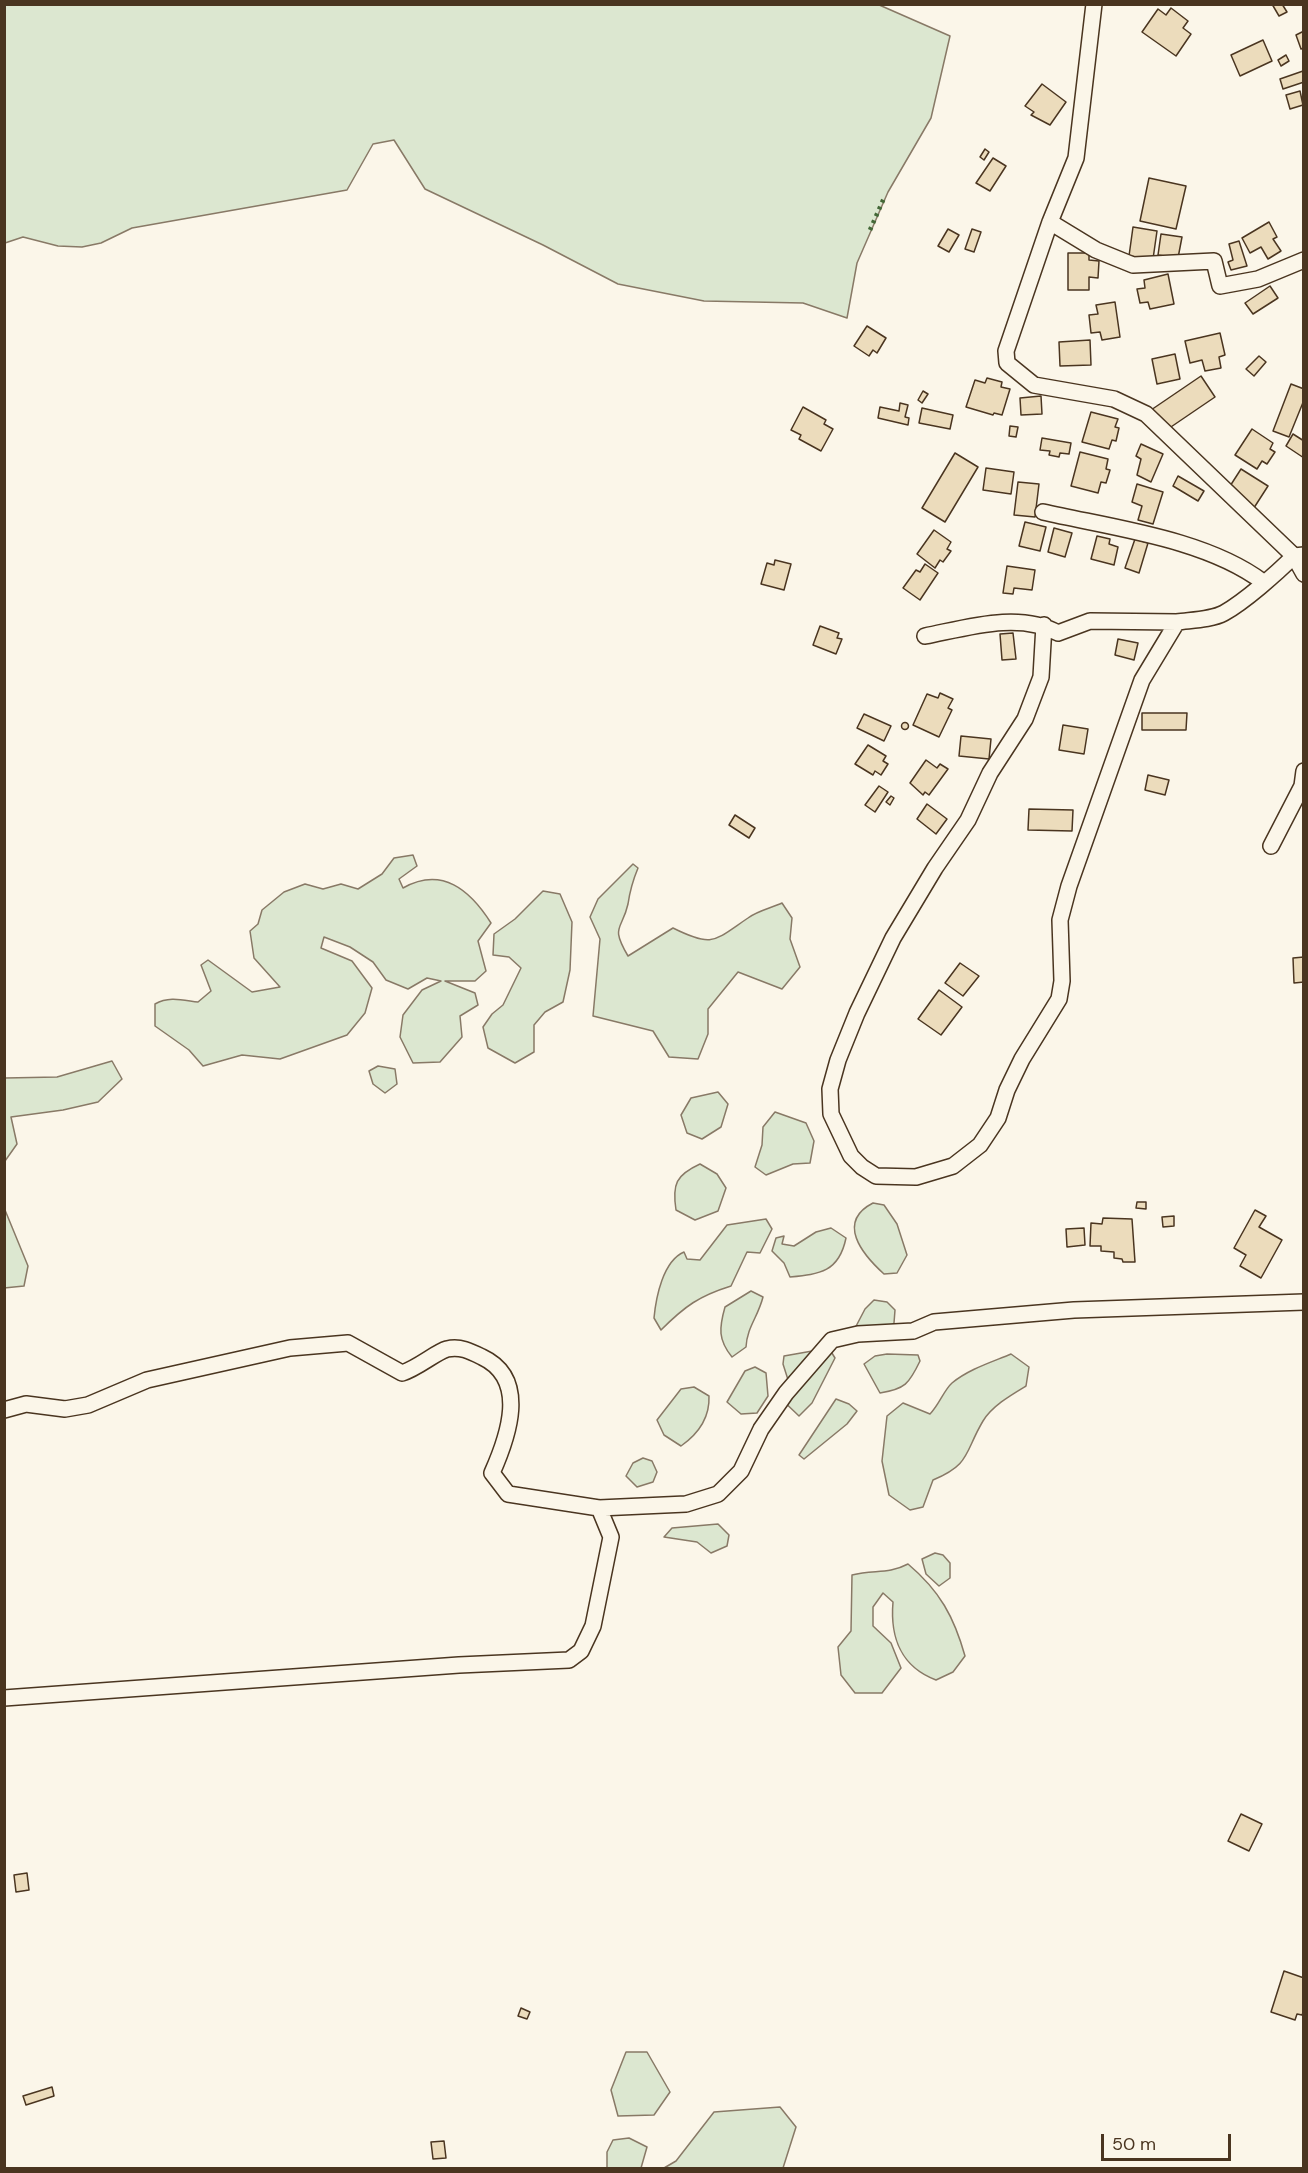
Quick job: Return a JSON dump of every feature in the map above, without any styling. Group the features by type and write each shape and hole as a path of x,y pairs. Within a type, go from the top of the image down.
{"street":[{"path":"1094,4 1076,158 1050,222 1006,351 1006,363 1034,385 1114,399 1146,414 1299,556 1304,574"},
{"path":"1050,222 1096,250 1133,265 1214,261 1221,286 1258,279 1304,260"},
{"path":"1043,512 1197,548 1247,570 1263,582"},
{"path":"925,636 995,623 1044,625 1058,633 1090,621 1177,622 1222,614 1299,556"},
{"path":"1044,625 1041,677 1025,719 990,774 968,820 934,868 892,938 856,1013 838,1060 830,1089 831,1114 850,1156 876,1176 916,1177 953,1166 980,1145 998,1118 1007,1090 1022,1059 1059,999 1062,981 1060,920 1069,886 1142,680 1177,622"},
{"path":"1271,846 1302,786 1304,771"},
{"path":"4,1410 26,1404 65,1409 88,1404 147,1380 290,1348 348,1343 402,1373 418,1368 445,1349 464,1348 492,1362 509,1384 512,1408 506,1442 492,1473 508,1494 599,1508 686,1504 718,1494 741,1471 761,1429 786,1393 832,1340 858,1334 913,1331 934,1322 1010,1315 1097,1309 1304,1302"},
{"path":"4,1698 459,1665 569,1660 581,1651 592,1626 611,1537 599,1508"}],"green space":[{"path":"877,4 950,36 931,118 888,192 857,263 847,318 803,303 704,301 618,284 543,245 425,189 394,140 373,144 347,190 132,228 101,243 82,247 58,246 23,237 5,243 5,5"},
{"path":"413,855 417,866 399,879 403,888 430,880 454,885 474,901 491,923 478,941 486,971 475,981 445,981 475,993 478,1005 460,1016 462,1037 440,1062 413,1063 400,1037 403,1015 422,990 441,981 427,978 408,989 386,980 373,962 350,947 324,937 321,948 352,961 372,988 365,1013 347,1035 280,1059 242,1055 203,1066 189,1050 155,1026 155,1004 171,999 198,1002 211,991 201,965 208,960 252,992 280,987 254,958 250,931 258,924 262,910 284,892 305,884 323,889 341,884 358,889 382,874 394,858"},
{"path":"633,864 638,868 626,913 619,928 620,939 628,956 673,928 697,938 713,939 720,937 756,913 782,903 792,918 790,939 800,967 782,989 738,972 708,1009 708,1034 698,1059 669,1057 653,1031 593,1016 600,939 590,917 598,899"},
{"path":"543,891 560,894 572,922 570,970 563,1002 545,1012 534,1025 534,1052 515,1063 488,1048 483,1027 492,1014 503,1005 521,968 509,957 493,955 494,934 515,919"},
{"path":"112,1061 122,1079 98,1102 63,1110 11,1117 17,1144 5,1161 5,1078 57,1077"},
{"path":"378,1066 395,1069 397,1084 385,1093 373,1084 369,1071"},
{"path":"718,1092 728,1104 721,1127 702,1139 687,1133 681,1115 691,1098"},
{"path":"775,1112 806,1123 814,1141 810,1163 793,1164 766,1175 755,1167 762,1145 763,1127"},
{"path":"700,1164 717,1174 726,1188 718,1211 695,1220 676,1210 675,1193 681,1177"},
{"path":"873,1203 884,1205 897,1224 907,1255 897,1273 884,1274 861,1248 856,1238 854,1229 856,1219"},
{"path":"5,1210 28,1266 24,1286 4,1288"},
{"path":"766,1219 772,1229 760,1253 747,1252 731,1286 693,1303 661,1330 654,1318 662,1280 671,1263 684,1252 687,1259 700,1260 727,1225"},
{"path":"831,1228 846,1238 839,1258 827,1269 790,1277 784,1263 772,1251 776,1238 784,1236 782,1244 794,1246 816,1232"},
{"path":"751,1291 763,1297 748,1334 746,1347 732,1357 724,1345 721,1333 725,1307"},
{"path":"874,1300 887,1302 895,1310 894,1323 881,1336 853,1332 865,1309"},
{"path":"830,1350 835,1358 812,1403 799,1416 776,1394 790,1386 783,1364 784,1356"},
{"path":"1011,1354 1029,1367 1026,1386 991,1410 961,1463 933,1480 923,1507 910,1510 889,1495 882,1461 887,1416 903,1403 930,1414 949,1386 959,1378"},
{"path":"918,1355 920,1361 905,1384 895,1390 880,1393 864,1364 875,1356"},
{"path":"755,1367 766,1373 768,1396 757,1413 741,1414 727,1402 745,1371"},
{"path":"694,1387 709,1396 709,1404 705,1419 698,1431 681,1446 664,1435 657,1420 681,1389"},
{"path":"836,1399 849,1404 857,1411 847,1424 804,1459 799,1455"},
{"path":"643,1458 652,1461 657,1472 653,1482 637,1487 626,1476 633,1463"},
{"path":"718,1524 729,1535 727,1546 711,1553 697,1542 664,1537 672,1528"},
{"path":"935,1553 943,1555 950,1563 950,1578 939,1586 926,1574 922,1559"},
{"path":"908,1564 929,1584 951,1617 965,1656 953,1672 936,1680 914,1667 900,1649 894,1627 893,1602 883,1593 873,1607 873,1626 891,1643 901,1668 882,1693 855,1693 841,1675 838,1647 851,1631 852,1575 893,1570"},
{"path":"626,2052 647,2052 670,2092 654,2115 618,2116 611,2090"},
{"path":"780,2107 796,2127 783,2168 664,2168 676,2161 714,2112"},
{"path":"629,2138 647,2147 641,2168 607,2168 607,2152 613,2140"}],"building":[{"path":"1272,4 1282,4 1287,12 1279,16"},
{"path":"1171,8 1188,21 1183,28 1191,34 1176,56 1142,32 1158,9 1166,15"},
{"path":"1304,31 1304,48 1301,49 1296,35"},
{"path":"1263,40 1272,61 1240,76 1231,55"},
{"path":"1286,55 1289,61 1281,66 1278,60"},
{"path":"1303,71 1304,82 1283,89 1280,79"},
{"path":"1042,84 1066,102 1050,125 1031,115 1034,112 1025,106"},
{"path":"1300,91 1303,105 1290,109 1286,95"},
{"path":"985,149 989,152 984,160 980,157"},
{"path":"993,158 1006,166 990,191 976,183"},
{"path":"1149,178 1186,186 1176,229 1140,221"},
{"path":"1269,222 1277,237 1273,239 1281,251 1268,259 1261,247 1250,253 1242,238"},
{"path":"1133,227 1157,231 1153,259 1129,256"},
{"path":"948,229 959,235 949,252 938,246"},
{"path":"972,229 981,232 974,252 965,249"},
{"path":"1161,234 1182,237 1178,258 1158,255"},
{"path":"1239,241 1247,266 1231,270 1228,262 1233,260 1229,244"},
{"path":"1068,253 1089,253 1089,260 1099,261 1098,278 1089,277 1089,290 1068,290"},
{"path":"1168,274 1174,304 1150,309 1148,302 1140,303 1137,289 1145,288 1144,280"},
{"path":"1270,286 1278,298 1253,314 1245,303"},
{"path":"1115,302 1120,337 1102,340 1100,332 1091,333 1089,315 1098,314 1096,305"},
{"path":"867,326 886,338 877,353 873,350 869,356 854,346"},
{"path":"1220,333 1225,355 1219,357 1221,368 1205,371 1202,360 1190,363 1185,341"},
{"path":"1090,340 1091,365 1060,366 1059,342"},
{"path":"1175,354 1180,379 1157,384 1152,359"},
{"path":"1259,356 1266,362 1254,376 1246,369"},
{"path":"1201,376 1215,397 1165,431 1151,410"},
{"path":"987,378 1002,382 1001,387 1010,389 1002,415 994,413 993,415 966,407 975,380 985,383"},
{"path":"1291,384 1304,389 1304,400 1289,437 1273,431"},
{"path":"923,391 928,394 922,403 918,400"},
{"path":"1041,396 1042,414 1021,415 1020,398"},
{"path":"900,403 908,405 905,417 909,418 908,425 878,418 880,407 899,411"},
{"path":"803,407 826,420 824,424 833,429 821,451 799,439 801,435 791,430"},
{"path":"922,408 953,415 950,429 919,423"},
{"path":"1091,412 1118,419 1115,427 1119,428 1116,441 1112,440 1109,449 1082,442"},
{"path":"1010,426 1018,427 1016,437 1009,436"},
{"path":"1252,429 1273,443 1270,449 1275,452 1267,464 1262,461 1257,469 1235,455"},
{"path":"1293,434 1304,441 1304,458 1286,446"},
{"path":"1042,438 1071,443 1069,454 1060,453 1059,457 1049,455 1050,451 1040,450"},
{"path":"1141,444 1163,454 1151,482 1137,475 1141,459 1136,456"},
{"path":"1080,452 1108,459 1106,469 1110,470 1106,483 1101,482 1098,493 1071,486"},
{"path":"955,453 978,467 945,522 922,508"},
{"path":"986,468 1014,472 1011,494 983,490"},
{"path":"1241,469 1268,486 1250,514 1223,497"},
{"path":"1178,476 1204,491 1198,501 1173,486"},
{"path":"1018,482 1039,484 1035,517 1014,515"},
{"path":"1137,484 1163,492 1153,524 1138,520 1142,506 1132,502"},
{"path":"1025,522 1046,527 1040,551 1019,546"},
{"path":"1054,528 1072,533 1065,557 1048,552"},
{"path":"934,530 951,542 947,549 951,551 943,562 940,560 935,568 917,554"},
{"path":"1097,536 1110,539 1109,544 1118,547 1114,565 1091,559"},
{"path":"1135,539 1148,543 1139,573 1125,568"},
{"path":"775,560 791,564 784,590 761,584 767,563 774,565"},
{"path":"925,564 938,573 920,600 903,588 916,570 920,572"},
{"path":"1007,566 1035,570 1032,590 1014,588 1013,594 1003,593"},
{"path":"820,626 839,633 837,638 842,639 836,654 813,645"},
{"path":"1013,633 1016,659 1002,660 1000,634"},
{"path":"1118,639 1138,643 1134,660 1115,655"},
{"path":"940,693 953,699 948,708 952,710 939,737 913,725 927,694 938,698"},
{"path":"1142,713 1187,713 1186,730 1142,730"},
{"path":"864,714 891,726 884,741 857,728"},
{"path":"905,723 908,726 905,729 902,726"},
{"path":"1063,725 1088,729 1084,754 1059,750"},
{"path":"961,736 991,739 989,759 959,756"},
{"path":"868,745 886,756 883,761 888,764 881,775 875,771 873,775 855,764"},
{"path":"926,760 937,768 940,764 948,769 929,795 925,792 923,795 910,783"},
{"path":"1148,775 1169,780 1165,795 1145,790"},
{"path":"879,786 888,792 875,812 865,805"},
{"path":"891,796 894,798 890,805 886,802"},
{"path":"927,804 947,819 936,834 917,819"},
{"path":"1029,809 1073,810 1072,831 1028,830"},
{"path":"735,815 755,828 749,838 729,825"},
{"path":"1304,957 1304,982 1294,983 1293,958"},
{"path":"960,963 979,976 963,996 945,983"},
{"path":"939,990 962,1007 941,1035 918,1019"},
{"path":"1137,1202 1146,1202 1146,1209 1136,1208"},
{"path":"1255,1210 1266,1216 1259,1227 1282,1240 1261,1278 1240,1266 1246,1255 1234,1248"},
{"path":"1174,1216 1174,1226 1163,1227 1162,1217"},
{"path":"1103,1218 1132,1219 1135,1262 1123,1262 1122,1259 1114,1258 1114,1252 1101,1251 1101,1246 1090,1246 1091,1223 1102,1224"},
{"path":"1084,1228 1085,1245 1067,1247 1066,1229"},
{"path":"1241,1814 1262,1824 1249,1851 1228,1841"},
{"path":"27,1873 29,1890 16,1892 14,1875"},
{"path":"1284,1971 1304,1978 1304,2010 1302,2015 1297,2014 1295,2020 1271,2012"},
{"path":"521,2008 530,2012 527,2019 518,2016"},
{"path":"52,2087 54,2096 26,2105 23,2096"},
{"path":"444,2141 446,2158 433,2159 431,2142"}],"hedge":[{"path":"870,230 884,198"}]}
